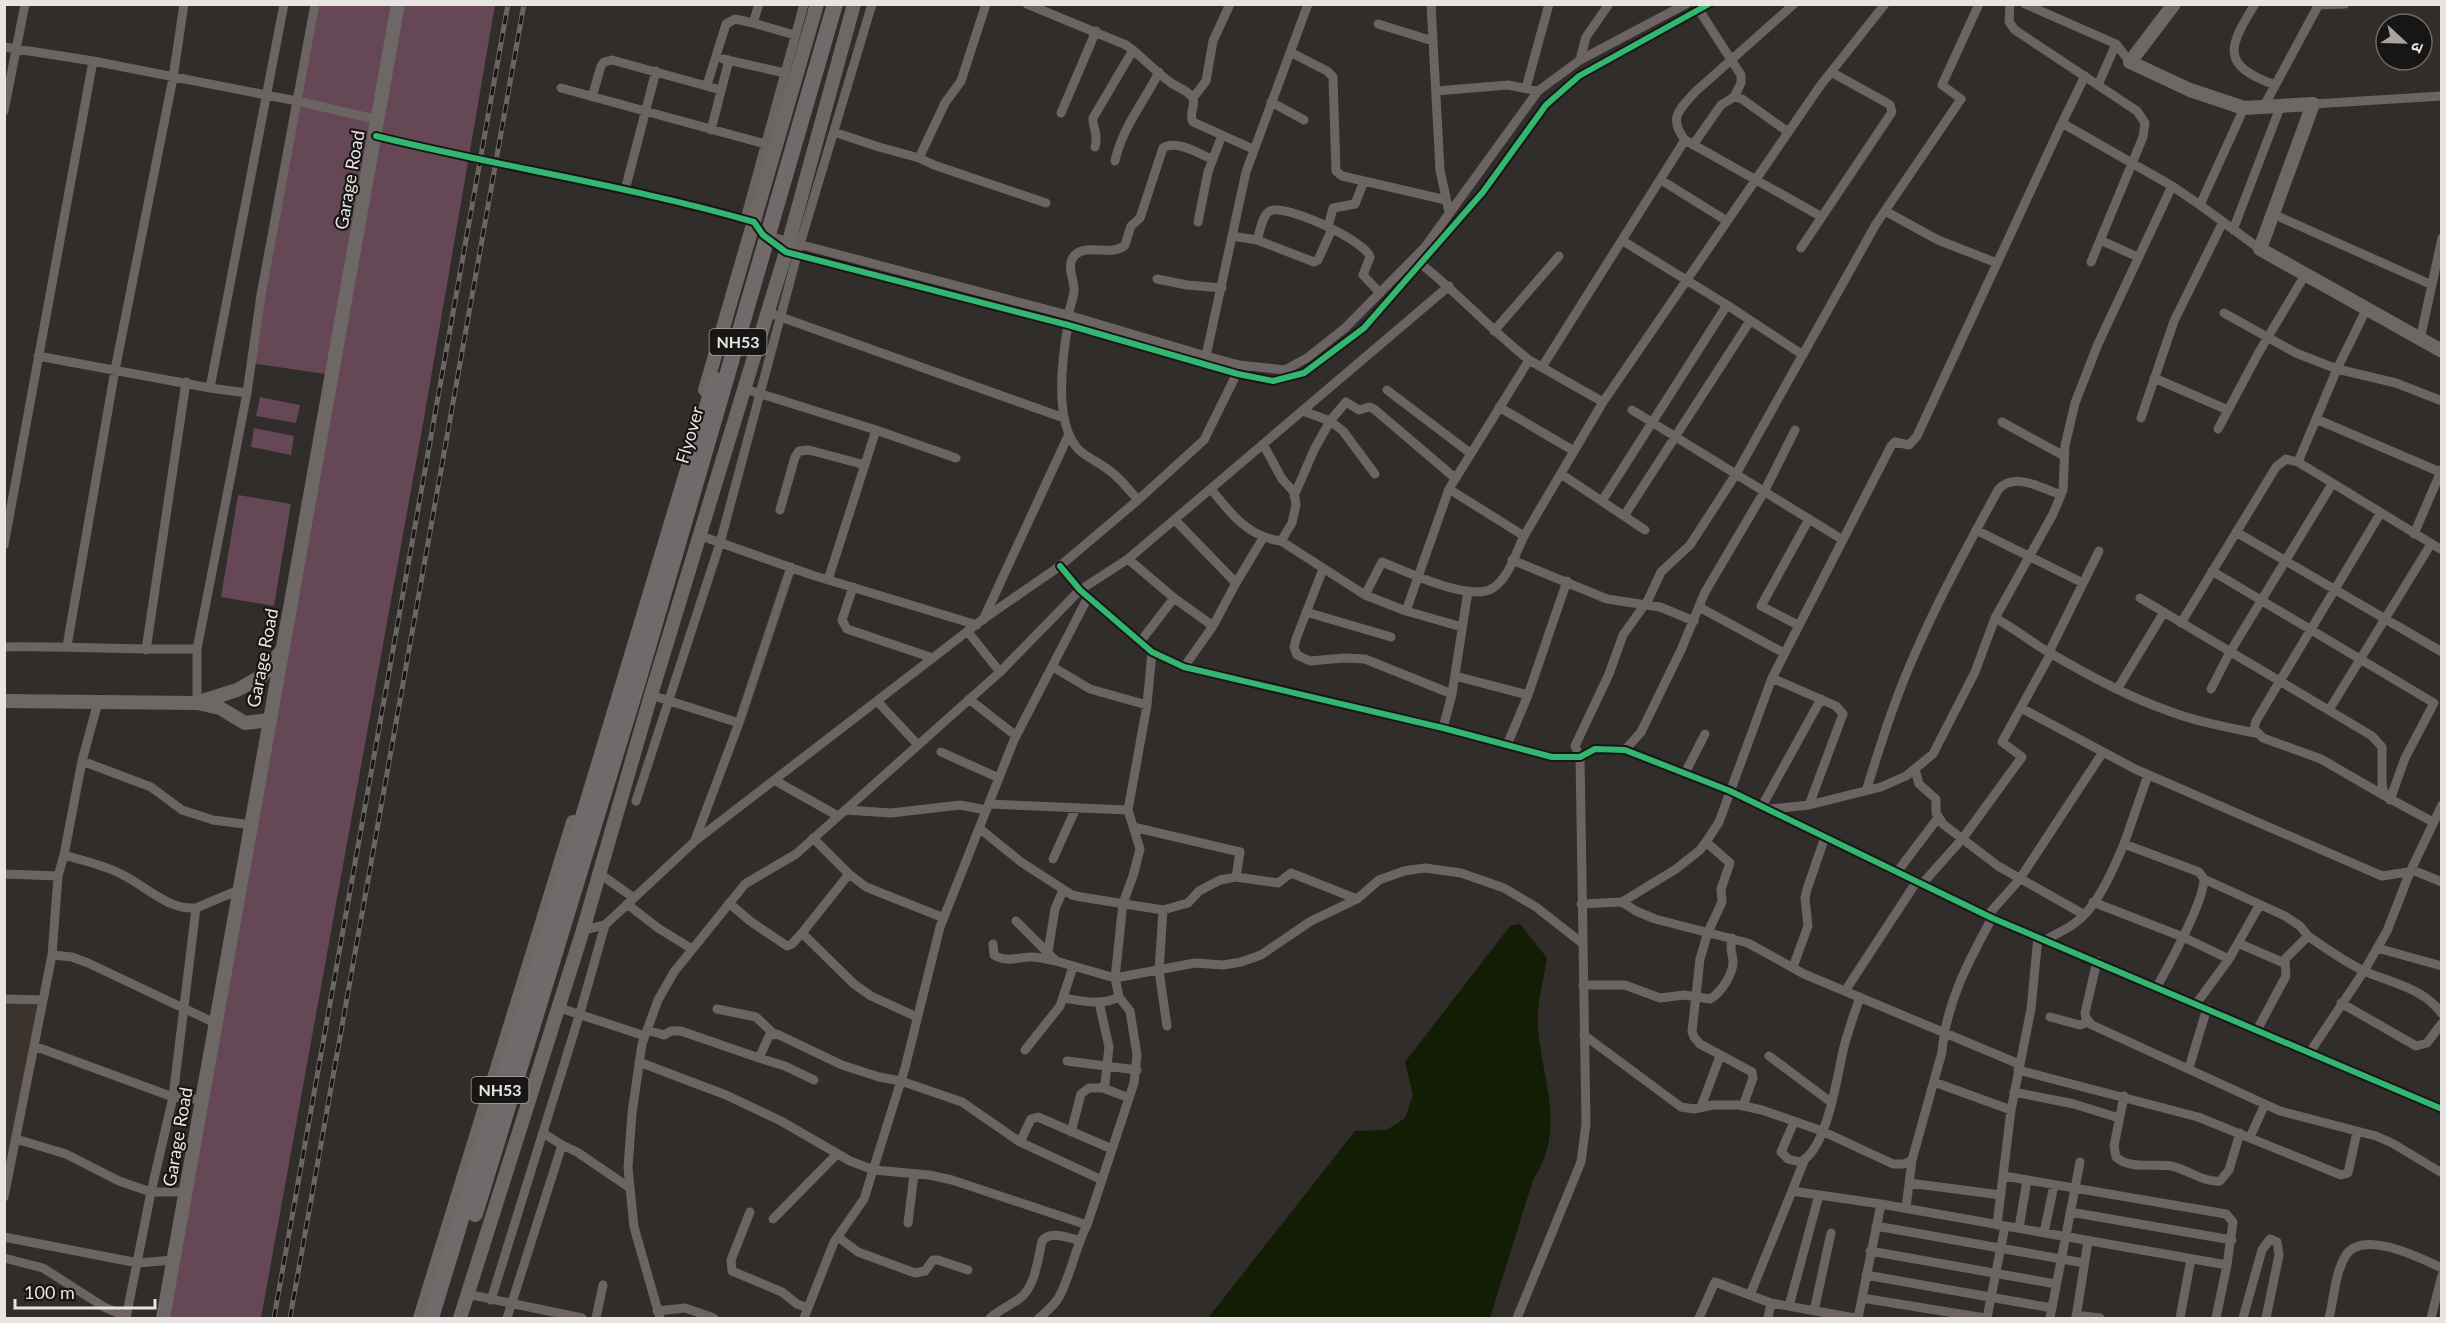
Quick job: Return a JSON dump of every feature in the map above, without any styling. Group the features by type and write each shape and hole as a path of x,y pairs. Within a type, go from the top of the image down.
{"highway":[{"name":"Flyover","path":"633,675 824,4"},
{"name":"Flyover","path":"570,865 633,675 835,4"},
{"name":"NH53","path":"431,1318 570,865"},
{"name":"NH53","path":"442,1318 570,865"}],"street":[{"path":"4,111 25,4"},
{"path":"67,646 115,370 173,78 184,4"},
{"path":"210,388 284,4"},
{"path":"197,703 197,649 247,393 261,295 315,4"},
{"name":"Garage Road","path":"163,1318 215,1023 242,889 269,720 285,647 398,4"},
{"path":"753,23 759,4"},
{"path":"750,220 765,144 804,4"},
{"path":"420,1318 570,865 712,370 750,220 817,4"},
{"path":"460,1318 583,930 651,694 745,389 774,315 854,4"},
{"path":"793,248 834,132 872,4"},
{"path":"920,158 942,109 961,81 986,4"},
{"path":"1026,4 1049,8 1133,50 1168,82 1193,98"},
{"path":"1230,4 1213,41 1206,81 1193,98 1191,119 1196,124 1253,149"},
{"path":"1206,356 1253,149 1308,4"},
{"path":"1431,4 1440,170 1449,212"},
{"path":"1526,88 1549,4"},
{"path":"1580,60 1586,38 1609,4"},
{"path":"521,168 750,220 763,235 793,248 1206,356 1238,370 1285,370 1307,358 1345,328 1425,247 1538,91 1580,60 1686,4"},
{"path":"1068,320 1273,381 1304,373 1364,328 1483,192 1546,105 1579,76 1709,4"},
{"path":"1794,4 1681,108 1676,122 1679,132 1689,143 1822,217"},
{"path":"1365,595 1382,562 1468,591 1483,592 1492,589 1503,578 1524,536 1603,402 1788,132 1831,72 1885,4"},
{"path":"1517,1318 1581,1162 1586,1124 1580,757 1575,746 1609,674 1623,635 1644,605 1661,572 1690,545 1736,474 1885,211 1961,99 1942,85 1979,4"},
{"path":"2010,4 2009,22 2014,30 2137,111 2145,123 2143,137 2091,262"},
{"path":"2025,4 2116,44 2130,62 2190,90 2244,108 2442,96"},
{"path":"2255,4 2237,33 2233,51 2235,58 2248,72 2275,85"},
{"path":"2263,108 2318,5 2345,4"},
{"path":"2130,62 2173,5"},
{"path":"1542,367 1661,180 1721,105 1734,97 1742,79 1699,10"},
{"path":"707,85 726,24 735,19 795,35"},
{"path":"1378,24 1433,41"},
{"path":"1061,112 1096,31"},
{"path":"2098,85 2116,44"},
{"path":"4,47 93,61 297,101 379,120"},
{"path":"1095,147 1097,133 1093,118 1133,50"},
{"path":"1290,52 1327,71 1333,77 1336,171 1342,176 1446,200"},
{"path":"716,57 785,74"},
{"path":"592,96 601,66 607,60 656,71 721,90"},
{"path":"711,130 729,60"},
{"path":"4,545 93,61"},
{"path":"625,190 656,71"},
{"path":"1115,161 1121,136 1144,102 1159,72"},
{"path":"1801,248 1892,112 1887,103 1831,72"},
{"path":"1581,904 1622,902 1676,869 1700,850 1719,822 1772,678 1784,653 1893,443 1909,445 1914,440 2085,76"},
{"path":"1436,91 1508,85 1538,91"},
{"path":"561,88 765,144"},
{"path":"1734,97 1742,99 1788,132"},
{"path":"1271,102 1304,120"},
{"path":"2260,249 2313,104"},
{"path":"2233,230 2282,105"},
{"path":"2200,205 2244,108"},
{"path":"2062,123 2172,186 2260,249 2442,351"},
{"path":"834,132 920,158 934,165 1046,203"},
{"path":"1198,222 1212,159 1222,135"},
{"path":"376,136 447,153"},
{"path":"1138,500 1119,478 1081,452 1069,435 1064,418 1063,356 1074,291 1070,268 1075,256 1082,251 1119,250 1125,245 1131,226 1140,218 1163,148 1167,145 1176,145 1212,159"},
{"path":"1661,180 1727,221"},
{"path":"1232,237 1257,240 1314,262 1318,260 1330,228 1333,208 1352,206 1358,201 1364,181"},
{"path":"1765,807 1809,805 1866,791 1906,776 1933,754 1975,672 1995,618 2061,495 2064,456 2075,403 2098,344 2172,186"},
{"path":"1257,240 1268,212 1276,209 1330,228 1366,249 1370,256 1363,275 1380,293"},
{"path":"1885,211 1938,240 1997,263"},
{"path":"2273,214 2432,285"},
{"path":"2141,418 2186,294 2223,222"},
{"path":"2420,340 2442,238"},
{"path":"2100,240 2138,257"},
{"path":"1623,241 1803,355"},
{"path":"1494,331 1559,256"},
{"path":"1420,264 1449,286 1494,331 1529,360 1603,402"},
{"path":"2218,429 2267,338 2305,275"},
{"path":"1157,279 1186,285 1222,288"},
{"path":"714,1318 685,1308 658,1315 634,1227 628,1168 639,1062 646,1033 658,1000 674,972 745,884 796,854 999,672 1080,590 1128,559 1449,286"},
{"path":"1602,501 1727,305"},
{"path":"2298,462 2337,369 2366,310"},
{"path":"2224,313 2296,353 2337,369 2396,383 2442,401"},
{"path":"636,801 720,543 760,393 774,315"},
{"path":"774,315 1064,418"},
{"path":"1624,516 1750,321"},
{"path":"39,356 247,393"},
{"path":"1406,611 1449,489 1529,360"},
{"path":"583,930 605,925 695,841 933,658 1060,566 1138,500 1204,440 1238,370"},
{"path":"2154,378 2228,410"},
{"path":"146,650 186,382"},
{"path":"745,389 956,458"},
{"path":"1387,390 1470,453"},
{"path":"1294,496 1314,450 1330,421 1346,402 1359,410 1372,407 1455,478"},
{"path":"1499,407 1574,451"},
{"path":"1632,410 1843,540"},
{"path":"1303,411 1330,421 1342,432 1375,474"},
{"path":"2316,419 2441,471 2414,534"},
{"path":"2002,422 2064,456"},
{"path":"828,580 876,430"},
{"path":"1625,750 1641,732 1694,621 1705,592 1764,492 1795,430"},
{"path":"980,623 1069,435"},
{"path":"1263,444 1282,479 1294,492 1296,505 1292,523 1281,542"},
{"path":"780,510 795,457 799,451 809,450 865,465"},
{"path":"2181,622 2276,467 2286,459 2298,462 2442,550"},
{"path":"1561,474 1645,530"},
{"path":"1866,791 1889,717 1916,650 1946,586 1998,490 2008,481 2022,482 2061,495"},
{"path":"2211,689 2230,652 2332,484"},
{"path":"1211,489 1245,527 1263,538 1281,542 1365,595 1406,611 1462,627"},
{"path":"1449,489 1524,536"},
{"path":"2256,733 2256,721 2380,514"},
{"path":"1798,626 1761,606 1809,519"},
{"path":"1175,520 1236,583"},
{"path":"1976,530 2083,583"},
{"path":"2236,532 2442,652"},
{"path":"701,536 828,580 980,623"},
{"path":"1184,667 1213,626 1263,538"},
{"path":"2329,710 2431,544"},
{"path":"1845,991 1919,883 1963,837 2022,757 2002,742 2051,653 2051,648 2099,551"},
{"path":"1128,559 1174,598 1213,626"},
{"path":"1512,560 1607,599 1660,607 1694,621"},
{"path":"1060,566 1080,590 1152,652 1184,667 1443,728 1552,757 1580,757 1595,749 1625,750 1730,790 1990,917 2442,1109"},
{"path":"695,841 739,723 791,567"},
{"path":"1323,569 1294,646 1297,655 1304,659 1365,659 1452,694"},
{"path":"2212,571 2434,703"},
{"path":"1507,745 1528,695 1567,581"},
{"path":"853,587 842,620 844,627 852,632 933,658"},
{"path":"1443,728 1452,694 1468,591"},
{"path":"804,1318 834,1242 864,1199 901,1081 944,918 987,807 1016,736 1088,597"},
{"path":"1140,642 1174,598"},
{"path":"2140,598 2378,740 2382,747 2382,784 2388,798"},
{"path":"1699,607 1784,653"},
{"path":"1306,612 1391,637"},
{"path":"2118,688 2164,612"},
{"path":"1995,618 2016,629 2027,639 2051,653 2118,688 2166,710 2256,733 2263,738 2321,759 2433,822"},
{"path":"968,632 999,672"},
{"path":"4,647 197,649"},
{"path":"197,703 237,690 262,675 285,647"},
{"path":"1039,1318 1058,1299 1079,1240 1087,1225 1137,1070 1130,1011 1119,997 1115,978 1123,903 1140,849 1128,810 1146,705 1152,652"},
{"path":"1053,667 1090,689 1146,705"},
{"path":"1455,676 1528,695"},
{"path":"1772,678 1840,708 1843,720 1809,805"},
{"path":"651,694 739,723"},
{"path":"2388,798 2405,758 2434,703 2442,694"},
{"path":"969,699 1016,736"},
{"path":"1765,807 1821,699"},
{"path":"4,701 197,703 220,708 245,723 269,720"},
{"path":"877,701 918,745"},
{"path":"4,1197 52,955 58,876 82,761 98,702"},
{"path":"2021,708 2148,775 2382,876 2415,871 2442,882"},
{"path":"1685,772 1705,734"},
{"path":"941,752 999,778"},
{"path":"1906,1208 1912,1163 1942,1052 1943,1034 1965,969 1990,917 2019,880 2103,752"},
{"path":"82,761 151,787 182,810 213,820 252,825"},
{"path":"1897,872 1938,818 1937,801 1919,784 1915,769"},
{"path":"2042,938 2076,922 2107,881 2124,844 2148,775"},
{"path":"774,780 841,813 891,813 960,805 1128,810"},
{"path":"2310,1052 2377,948 2442,805"},
{"path":"1053,859 1076,808"},
{"path":"1938,818 1984,856 2019,880 2083,914"},
{"path":"1133,827 1240,852 1236,877"},
{"path":"979,828 1021,862 1072,895 1162,910 1188,903 1199,891 1220,880 1236,877 1278,883 1291,873 1357,900"},
{"path":"1793,968 1808,926 1805,898 1807,889 1825,837"},
{"path":"813,838 849,874 866,887 944,918"},
{"path":"1706,842 1730,863 1720,890 1722,902 1708,932 1700,959 1695,997 1694,1037 1720,1056 1752,1072 1753,1078 1743,1106"},
{"path":"2124,844 2199,872 2204,879 2285,916 2300,926 2308,936 2364,971 2404,986 2428,1000 2442,1014"},
{"path":"64,855 113,870 155,896 182,907 196,908 242,889"},
{"path":"993,944 994,955 1003,959 1032,957 1056,961 1115,978 1195,963 1223,965 1262,955 1311,921 1357,900 1379,880 1404,871 1425,868 1461,873 1504,888 1536,907 1582,943"},
{"path":"4,874 58,876"},
{"path":"729,903 784,945 792,944 849,874"},
{"path":"603,876 658,928 692,950"},
{"path":"2157,987 2183,937 2203,888 2204,879"},
{"path":"1048,952 1055,909 1063,890"},
{"path":"1622,902 1636,912 1654,919 1748,944 1793,968 2019,1067 2188,1114 2344,1176 2348,1173 2357,1132"},
{"path":"2093,902 2183,937 2229,959"},
{"path":"2196,1004 2229,959 2259,906"},
{"path":"4,1258 43,1268 104,1307 127,1318 151,1192 173,1097 196,908"},
{"path":"1162,910 1159,971 1167,1026"},
{"path":"1016,921 1056,961"},
{"path":"491,1300 580,1014 605,925"},
{"path":"802,933 854,984 871,996 917,1017"},
{"path":"2257,1030 2286,976 2285,959 2308,936"},
{"path":"1583,985 1625,985 1660,998 1684,995 1710,999 1724,985 1733,963 1730,952 1732,938"},
{"path":"1862,1298 1986,1318 2001,1247 2001,1195 2011,1110 2042,938"},
{"path":"2238,943 2284,963"},
{"path":"2377,948 2442,966"},
{"path":"52,955 72,957 88,963 215,1023"},
{"path":"2097,961 2085,1013 2089,1022 2280,1111 2392,1143 2442,1173"},
{"path":"1025,1050 1054,1016 1064,998 1073,967"},
{"path":"1064,998 1110,1002 1119,997"},
{"path":"1750,1295 1801,1170 1822,1131 1832,1103 1843,1049 1860,997"},
{"path":"4,999 43,1000"},
{"path":"1099,1002 1109,1047 1103,1088"},
{"path":"2341,1004 2416,1046 2427,1043 2442,1023"},
{"path":"557,1007 646,1033 664,1035 671,1031 681,1031 785,1066 814,1080"},
{"path":"2189,1068 2207,1008"},
{"path":"717,1009 756,1017 774,1034 842,1065 879,1077 901,1081 962,1102 1020,1142 1102,1180"},
{"path":"2050,1017 2080,1025 2089,1022"},
{"path":"759,1058 769,1036 774,1034"},
{"path":"1584,1035 1683,1108 1713,1105 1743,1106 1822,1131 1893,1164 1912,1163"},
{"path":"34,1046 173,1097 203,1100"},
{"path":"1701,1107 1720,1056"},
{"path":"1769,1056 1832,1103"},
{"path":"1067,1061 1137,1070"},
{"path":"639,1062 726,1095 781,1121 837,1154 874,1170 929,1175 972,1186 1087,1225"},
{"path":"1934,1082 2011,1110"},
{"path":"1071,1132 1081,1094 1089,1088 1103,1088 1129,1098"},
{"path":"2014,1092 2074,1104 2119,1118"},
{"path":"2124,1096 2114,1146 2116,1157 2120,1161 2149,1166 2172,1166 2217,1182 2226,1176 2229,1170 2240,1133"},
{"path":"2250,1137 2265,1104"},
{"path":"1020,1142 1034,1117 1038,1117 1112,1149"},
{"path":"1794,1122 1782,1155 1794,1161 1801,1170"},
{"path":"543,1134 578,1152 630,1188"},
{"path":"16,1139 66,1154 119,1181 151,1192 186,1192"},
{"path":"507,1318 562,1145"},
{"path":"773,1219 837,1154"},
{"path":"2050,1318 2080,1162"},
{"path":"908,1223 914,1174"},
{"path":"2004,1176 2226,1214 2233,1222 2232,1240 2216,1318"},
{"path":"2019,1228 2027,1180"},
{"path":"1909,1184 2001,1195"},
{"path":"2044,1233 2054,1185"},
{"path":"1792,1191 1906,1208 2228,1265"},
{"path":"1789,1306 1819,1195"},
{"path":"1699,1318 1715,1282 1771,1303 1856,1318 1881,1204"},
{"path":"750,1212 731,1260 732,1271 782,1292 797,1304 808,1308"},
{"path":"2070,1212 2232,1240"},
{"path":"1876,1226 2084,1263"},
{"path":"1814,1311 1831,1233"},
{"path":"990,1318 1005,1306 1021,1298 1029,1288 1042,1241 1046,1237 1054,1235 1079,1240"},
{"path":"4,1237 138,1263 173,1260"},
{"path":"838,1237 858,1252 915,1273 925,1271 933,1260 968,1270"},
{"path":"2243,1318 2262,1250 2270,1239 2277,1242 2279,1255 2266,1318"},
{"path":"2088,1241 2076,1316 2100,1318"},
{"path":"2329,1318 2341,1266 2351,1248 2359,1244 2372,1244 2400,1251 2442,1268"},
{"path":"1870,1251 2056,1284"},
{"path":"2180,1318 2191,1259"},
{"path":"1866,1275 2052,1308"},
{"path":"2431,1318 2437,1286 2442,1275"},
{"path":"596,1318 603,1285"},
{"path":"467,1294 582,1318"},
{"path":"1768,1318 1771,1303"}],"shaded area":[{"path":"315,5 495,5 423,424 261,1318 163,1318 332,375 251,363"},
{"path":"260,397 300,405 296,423 256,416"},
{"path":"254,428 294,436 291,455 251,447"},
{"path":"238,495 291,504 274,606 221,597"},
{"path":"1520,924 1547,958 1539,1001 1538,1027 1551,1123 1549,1142 1543,1161 1533,1180 1490,1318 1208,1318 1355,1131 1387,1130 1405,1118 1413,1095 1405,1062 1510,926"},
{"path":"5,999 43,1000 5,1197"}],"tunnel":[{"path":"447,153 521,168"}],"railway":[{"path":"274,1318 508,4"},
{"path":"290,1318 524,4"}],"cycle path":[{"path":"376,136 707,209 754,222 763,235 786,252 1068,325 1238,374 1273,381 1304,373 1364,328 1483,192 1546,105 1579,76 1709,4"},
{"path":"1060,566 1080,590 1152,652 1184,667 1443,728 1552,757 1580,757 1595,749 1625,750 1730,791 1992,918 2442,1109"}]}
